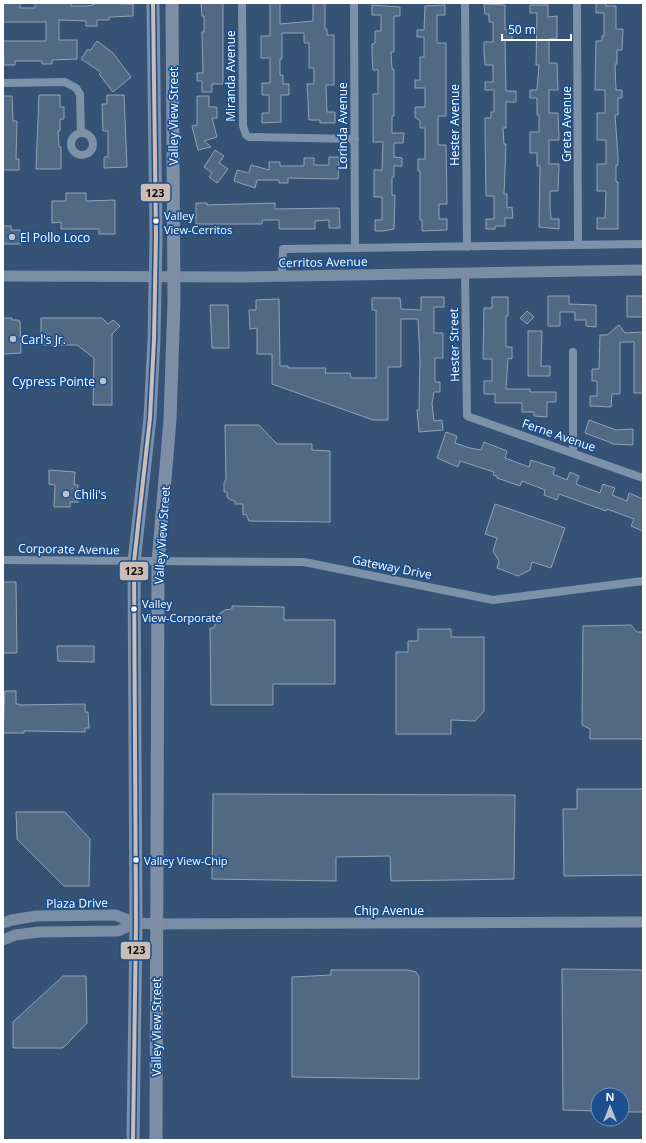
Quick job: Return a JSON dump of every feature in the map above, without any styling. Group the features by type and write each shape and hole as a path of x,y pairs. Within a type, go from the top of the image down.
{"main road":[{"name":"Valley View Street","path":"133,1140 136,923 134,562 150,418 154,340 155,276 152,3"},
{"name":"Valley View Street","path":"156,1140 158,562 170,420 174,302 172,3"}],"street":[{"name":"Miranda Avenue","path":"242,3 243,126 246,135 355,139"},
{"name":"Lorinda Avenue","path":"354,3 356,248"},
{"name":"Hester Avenue","path":"465,3 467,247"},
{"name":"Greta Avenue","path":"577,3 578,245"},
{"path":"3,82 64,82 76,88 80,94 81,101 81,133"},
{"path":"282,276 283,249 643,244"},
{"name":"Cerritos Avenue","path":"3,276 282,276 643,270"},
{"name":"Hester Street","path":"465,273 467,416"},
{"path":"573,352 573,452"},
{"name":"Ferne Avenue","path":"467,416 573,452 643,478"},
{"name":"Corporate Avenue","path":"3,560 134,562"},
{"name":"Gateway Drive","path":"134,562 304,562 493,600 643,581"},
{"name":"Plaza Drive","path":"3,923 36,916 115,916 136,923"},
{"name":"Chip Avenue","path":"136,923 643,922"},
{"path":"3,940 15,935 39,932 118,931 136,923"}],"building":[{"path":"3,3 20,3 20,8 35,8 35,3 71,3 71,6 94,5 94,3 133,4 133,16 109,17 109,20 97,20 97,26 86,26 86,21 59,20 59,40 77,40 77,59 52,60 52,64 42,64 42,61 15,61 15,65 4,65 3,41 46,41 46,22 3,22"},
{"path":"201,3 223,3 223,84 212,84 212,92 202,92 202,81 197,81 197,73 203,73 202,32 204,32 204,16 202,16"},
{"path":"270,3 280,3 280,24 313,21 313,3 325,3 325,29 327,29 327,35 334,35 334,85 326,85 327,112 335,112 335,123 320,123 320,120 309,120 307,84 314,84 314,68 309,68 309,43 304,43 304,33 282,33 282,59 280,59 280,75 283,75 283,84 289,84 289,95 281,95 281,122 262,123 262,113 269,113 269,95 262,95 262,83 270,83 270,58 261,58 261,36 270,36"},
{"path":"596,3 606,4 606,6 616,6 616,29 623,29 622,50 617,50 617,64 615,64 616,90 622,90 622,98 618,98 618,115 615,115 618,156 618,165 616,165 616,182 618,182 618,229 597,229 597,218 605,218 606,191 597,191 597,164 606,164 606,140 597,140 597,113 605,113 605,90 595,90 596,41 602,41 602,36 604,36 604,13 596,13"},
{"path":"484,4 505,5 505,30 512,30 512,40 505,40 506,91 516,91 516,102 506,102 506,128 503,128 504,144 506,144 504,194 507,194 507,208 512,207 513,218 505,218 505,226 495,226 495,229 486,229 486,219 494,219 494,196 486,196 485,118 491,118 491,112 494,112 494,90 485,90 485,82 493,82 493,65 485,65 484,42 493,42 493,22 489,22 489,14 485,14"},
{"path":"372,5 400,7 400,16 394,16 394,52 391,52 392,69 394,69 394,116 392,116 392,133 404,133 403,143 394,143 394,157 402,158 402,166 394,166 394,177 392,177 392,195 395,195 394,229 383,231 375,231 375,220 382,220 382,197 374,197 374,170 382,170 383,142 373,142 373,94 378,94 378,70 373,70 372,53 372,44 375,43 375,31 381,31 381,15 372,15"},
{"path":"445,5 445,15 437,15 437,43 446,43 446,116 438,116 438,145 446,145 447,204 439,204 439,219 447,219 447,230 422,231 422,220 420,220 420,171 418,171 418,159 425,159 425,128 420,128 420,121 415,117 415,107 425,107 425,88 415,88 415,80 420,80 420,57 424,57 424,37 417,37 417,30 424,30 425,6"},
{"path":"530,5 548,5 548,17 557,16 557,39 549,39 549,63 557,63 558,90 549,90 549,113 558,113 559,140 549,140 549,164 559,164 558,191 550,191 550,207 551,219 559,219 559,229 539,227 540,166 537,166 537,153 530,153 530,132 539,132 537,98 530,98 530,90 537,90 539,65 536,65 537,13 530,13"},
{"path":"97,41 113,53 131,77 113,92 99,74 101,72 81,59 88,49 90,51"},
{"path":"39,95 60,95 60,107 64,107 64,119 60,119 60,131 58,131 59,147 61,147 61,169 36,169"},
{"path":"107,95 124,95 127,167 104,168 104,157 108,157 108,131 103,131 102,104 107,104"},
{"path":"3,96 12,96 13,121 17,121 16,159 19,159 19,170 3,170"},
{"path":"197,96 209,96 209,107 217,107 217,118 212,118 217,137 204,141 211,147 198,150 192,126 197,125"},
{"path":"215,150 224,156 219,163 228,169 217,183 209,177 212,173 204,167"},
{"path":"329,157 339,157 338,179 288,178 288,183 279,183 279,180 257,180 255,188 234,181 237,170 249,173 251,165 269,170 269,162 280,162 280,166 304,166 304,158 314,158 314,165 329,165"},
{"path":"66,193 86,193 86,201 115,200 115,234 99,234 99,229 61,229 61,222 52,223 52,201 66,201"},
{"path":"196,203 207,203 207,205 275,203 275,209 339,208 340,228 329,228 329,220 315,221 315,229 279,229 279,220 262,220 262,224 196,224"},
{"name":"El Pollo Loco","path":"3,226 11,226 11,230 20,230 21,244 3,244"},
{"path":"548,296 569,296 569,304 596,305 596,327 586,326 586,320 575,320 575,312 560,312 560,326 548,326"},
{"path":"627,296 643,296 643,317 627,317"},
{"path":"421,297 444,297 444,307 434,307 434,333 443,333 443,358 435,358 435,382 440,382 440,392 434,392 432,403 434,421 442,420 443,430 419,432 417,410 419,410 420,359 418,319 401,319 401,367 388,367 388,420 373,420 272,384 272,354 257,354 257,328 250,329 249,310 256,310 256,300 279,299 280,366 288,366 288,368 326,368 325,373 350,373 351,378 376,378 376,310 372,310 372,298 400,298 401,309 421,310"},
{"path":"492,297 508,297 508,316 506,316 506,347 512,347 512,359 508,358 506,389 530,389 530,392 556,392 556,402 547,402 547,417 534,416 534,412 522,412 522,403 495,403 495,394 484,394 484,381 492,381 492,359 483,359 484,308 492,308"},
{"path":"210,305 228,305 229,348 212,348"},
{"path":"527,311 534,317 527,324 520,318"},
{"path":"3,318 19,320 21,353 3,354"},
{"name":"Cypress Pointe","path":"41,318 102,318 108,324 113,320 120,326 112,334 112,405 93,405 94,358 77,345 41,345"},
{"path":"619,325 625,333 643,332 643,393 634,393 634,342 620,342 620,394 612,394 611,407 590,406 590,396 597,396 597,381 592,381 592,369 599,369 600,335 607,335"},
{"path":"528,331 542,331 541,366 550,366 550,376 528,376"},
{"path":"589,420 616,430 633,429 633,445 612,444 585,433"},
{"path":"225,425 259,425 277,444 312,444 312,450 330,451 330,522 249,521 246,514 243,515 243,504 235,504 235,501 227,497 227,492 224,492 224,483 226,479"},
{"path":"446,432 457,436 455,443 481,450 484,442 507,451 505,458 529,467 531,460 555,468 553,474 567,480 570,472 579,476 576,484 600,493 603,484 615,488 612,495 627,501 629,493 643,499 643,531 631,526 634,519 607,509 606,511 559,494 557,500 544,495 545,490 522,481 520,486 497,478 497,476 493,475 494,472 460,461 458,467 437,458"},
{"name":"Chili's","path":"49,470 75,472 74,485 78,485 78,502 70,502 70,507 54,507 55,485 49,484"},
{"path":"495,504 565,528 551,568 532,562 530,570 518,576 497,568 499,561 493,551 497,538 485,534"},
{"path":"3,582 16,582 17,653 3,653"},
{"path":"232,606 284,607 284,620 335,620 335,684 273,684 273,705 211,705 210,628 214,628 219,614 225,610 232,609"},
{"path":"631,625 637,632 643,632 643,739 590,739 590,729 582,725 583,626"},
{"path":"418,629 451,629 451,637 484,637 484,711 475,721 451,720 451,734 396,734 396,652 408,652 408,641 418,641"},
{"path":"57,646 94,646 94,662 58,661"},
{"path":"5,691 16,691 16,704 19,705 85,704 85,712 88,712 89,728 85,728 85,732 24,731 24,733 3,733"},
{"path":"577,789 643,789 643,875 564,876 563,809 577,809"},
{"path":"213,794 515,795 514,879 391,881 390,856 336,857 336,881 212,879"},
{"path":"16,812 65,812 90,839 89,886 64,886 17,839"},
{"path":"562,969 643,970 643,1112 630,1112 630,1087 590,1087 590,1111 563,1110"},
{"path":"331,970 408,970 416,972 419,977 419,1079 292,1077 292,977 331,975"},
{"path":"63,976 86,976 87,1023 63,1048 13,1048 13,1022"}],"transit line":[{"name":"123","path":"133,1140 136,923 134,562 150,418 154,340 156,236 153,3"}],"place":[{"name":"Valley View-Cerritos","path":"156,221"},
{"name":"El Pollo Loco","path":"12,237"},
{"name":"Carl's Jr.","path":"13,339"},
{"name":"Cypress Pointe","path":"103,381"},
{"name":"Chili's","path":"66,494"},
{"name":"Valley View-Corporate","path":"134,609"},
{"name":"Valley View-Chip","path":"136,860"}]}
